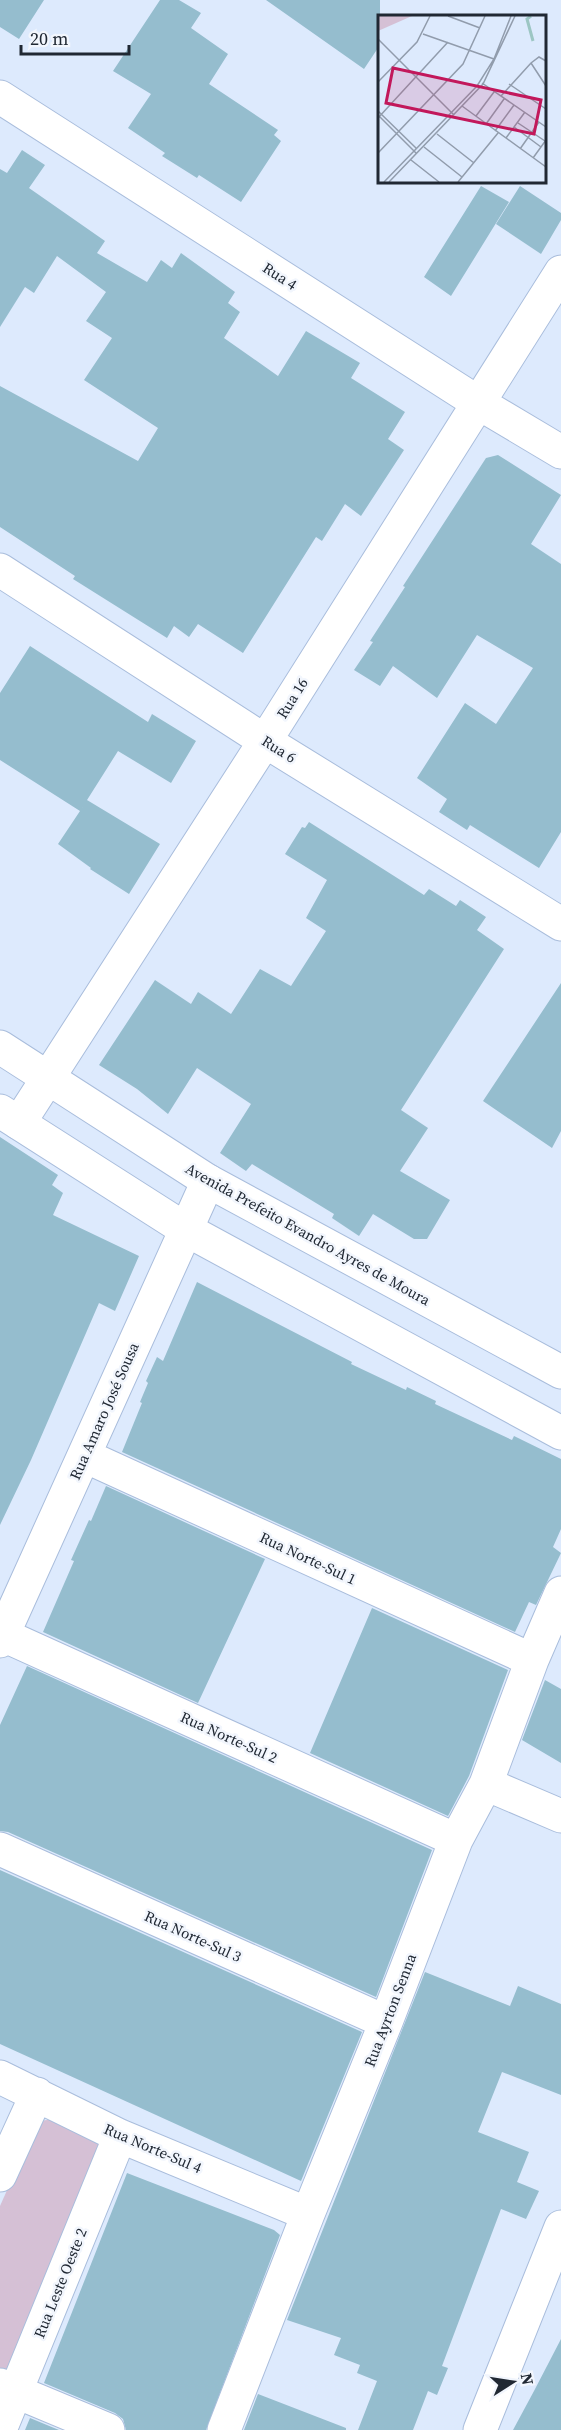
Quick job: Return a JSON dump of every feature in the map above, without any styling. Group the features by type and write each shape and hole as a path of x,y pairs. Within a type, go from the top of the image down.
{"street":[{"name":"Rua 4","path":"0,97 477,402 561,452"},
{"name":"Rua 16","path":"9,1117 47,1077 265,741 561,272"},
{"name":"Rua 6","path":"0,570 265,741 561,924"},
{"name":"Avenida Prefeito Evandro Ayres de Moura","path":"0,1047 208,1181 561,1372"},
{"path":"9,1117 185,1229 561,1433"},
{"name":"Rua Amaro José Sousa","path":"1,1638 208,1181"},
{"name":"Rua Norte-Sul 1","path":"85,1456 532,1660"},
{"name":"Rua Ayrton Senna","path":"224,2430 456,1840 486,1784 532,1660 561,1593"},
{"name":"Rua Norte-Sul 2","path":"1,1638 456,1840"},
{"path":"486,1784 561,1816"},
{"name":"Rua Norte-Sul 3","path":"0,1849 386,2022"},
{"name":"Rua Norte-Sul 4","path":"0,2077 120,2136 308,2214"},
{"path":"0,2175 37,2094"},
{"name":"Rua Leste Oeste 2","path":"0,2430 8,2389 120,2136"},
{"path":"480,2430 561,2227"},
{"path":"8,2389 108,2430"}],"shaded area":[{"path":"57,2119 99,2140 100,2158 16,2365 3,2372 0,2371 0,2206 38,2121"}],"building":[{"path":"0,0 44,0 19,39 0,27"},
{"path":"160,0 179,0 201,13 191,28 228,54 209,84 278,130 274,135 281,141 241,202 199,175 197,178 162,156 165,153 128,128 151,94 113,71"},
{"path":"266,0 380,0 378,48 364,69"},
{"path":"22,150 45,165 29,188 105,241 97,253 147,282 161,260 172,268 181,253 235,292 228,303 240,312 224,338 278,376 306,331 360,363 351,378 405,412 388,439 404,450 361,516 345,504 322,541 316,537 243,653 198,624 189,637 174,626 167,638 73,579 75,576 0,527 0,386 138,461 158,428 84,380 112,338 86,321 106,292 57,256 34,293 25,287 0,327 0,169 7,173"},
{"path":"481,186 509,202 451,296 424,277"},
{"path":"520,186 561,213 561,220 541,254 496,224"},
{"path":"498,455 561,495 531,544 561,564 561,832 539,868 470,825 467,830 439,812 447,799 417,778 465,703 496,724 533,668 477,635 437,698 393,666 380,686 354,670 373,642 370,641 405,587 403,586 486,458"},
{"path":"30,646 148,722 152,714 196,741 171,783 118,751 87,800 160,844 129,894 90,869 58,844 80,811 0,760 0,693"},
{"path":"309,822 424,895 429,889 456,906 460,900 486,917 477,930 504,949 401,1110 428,1128 400,1171 450,1200 427,1239 414,1239 373,1214 359,1236 332,1218 334,1214 252,1164 246,1171 220,1153 251,1104 197,1068 168,1114 137,1089 99,1065 155,980 191,1004 198,992 231,1014 260,969 291,986 326,931 306,918 327,880 285,854 302,827 305,828"},
{"path":"561,983 561,1131 552,1148 483,1101"},
{"path":"0,1137 58,1175 52,1185 63,1193 53,1215 139,1256 115,1311 99,1303 31,1460 0,1525"},
{"path":"197,1282 352,1362 351,1364 406,1390 407,1387 436,1401 435,1404 512,1440 514,1436 561,1459 561,1529 553,1547 561,1553 536,1605 529,1602 515,1632 122,1452 142,1403 140,1402 148,1383 146,1381 157,1357 163,1361"},
{"path":"106,1486 265,1559 198,1703 43,1632 74,1561 71,1560"},
{"path":"372,1608 508,1670 469,1776 448,1816 310,1753"},
{"path":"27,1666 432,1850 376,1997 8,1832 0,1831 0,1725"},
{"path":"545,1680 561,1689 561,1763 522,1740"},
{"path":"0,1870 362,2032 301,2181 0,2044"},
{"path":"425,1972 510,2006 518,1986 561,2004 561,2095 502,2072 478,2132 529,2152 517,2182 539,2191 526,2219 501,2209 442,2366 448,2368 437,2395 428,2391 413,2430 358,2430 377,2381 357,2373 360,2365 334,2355 341,2338 287,2320"},
{"path":"127,2173 274,2230 280,2235 206,2430 126,2430 123,2419 115,2413 44,2383"},
{"path":"561,2339 561,2430 513,2430 534,2391"},
{"path":"258,2394 346,2428 346,2430 244,2430"},
{"path":"30,2418 59,2430 25,2430"}]}
